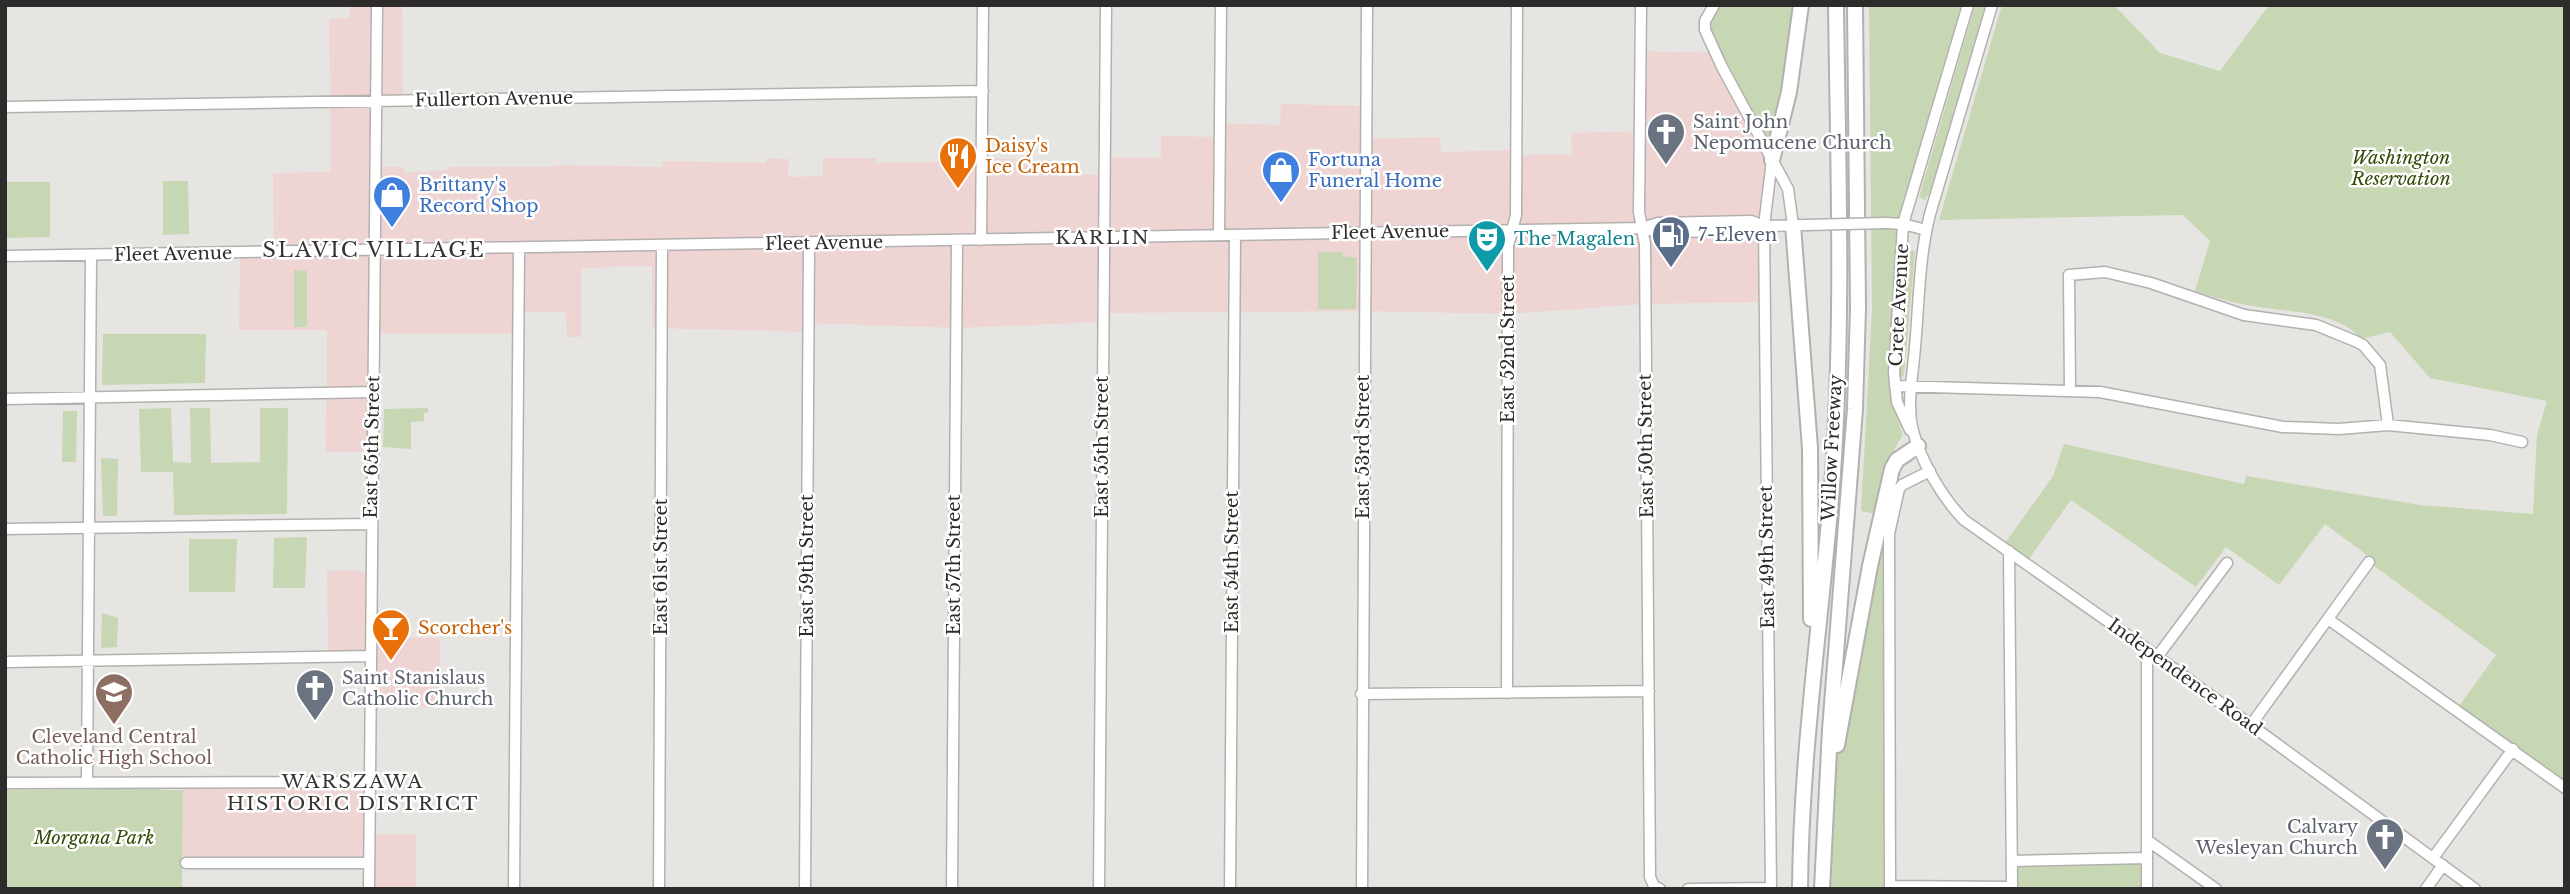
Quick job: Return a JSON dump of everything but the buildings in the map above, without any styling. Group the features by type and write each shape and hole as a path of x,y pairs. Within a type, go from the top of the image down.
{"highway":[{"path":"1772,160 1789,92 1801,5"},
{"name":"Willow Freeway","path":"1800,889 1800,823 1832,485 1837,342 1836,5"},
{"name":"Willow Freeway","path":"1822,889 1831,718 1852,459 1858,308 1855,5"},
{"path":"1800,225 1810,448 1812,694"},
{"path":"1828,795 1870,566 1892,469 1897,460 1918,446"}],"street":[{"name":"East 65th Street","path":"369,889 377,5"},
{"path":"981,240 983,5"},
{"name":"East 55th Street","path":"1099,889 1106,5"},
{"path":"1219,236 1221,5"},
{"name":"East 53rd Street","path":"1362,889 1367,5"},
{"name":"East 52nd Street","path":"1507,693 1508,259 1516,215 1517,5"},
{"name":"East 50th Street","path":"1641,5 1639,212 1645,244 1650,877 1657,887"},
{"path":"1714,5 1704,21 1705,30 1788,189 1800,225"},
{"name":"Crete Avenue","path":"1895,386 1903,224 1968,5"},
{"name":"Crete Avenue","path":"1912,387 1926,230 1992,5"},
{"name":"Fullerton Avenue","path":"5,107 983,91"},
{"path":"1764,226 1772,160"},
{"name":"Fleet Avenue","path":"5,256 1642,228 1658,232 1752,231 1764,226 1885,223 1926,230"},
{"name":"East 49th Street","path":"1764,226 1771,888"},
{"name":"East 54th Street","path":"1230,889 1235,235"},
{"name":"East 57th Street","path":"952,889 957,241"},
{"name":"East 59th Street","path":"805,889 809,243"},
{"name":"East 61st Street","path":"659,889 662,245"},
{"path":"514,889 519,248"},
{"path":"87,782 91,256"},
{"path":"2070,390 2069,275 2105,272 2151,283 2244,315 2326,328 2363,345 2380,365 2388,425"},
{"path":"1895,386 2100,392 2283,427 2339,429 2388,425 2490,435 2522,442"},
{"name":"Independence Road","path":"1895,386 1899,409 1930,471 1952,507 1964,520 2147,649 2475,889"},
{"name":"Independence Road","path":"1912,387 1912,425 1918,446"},
{"path":"5,399 373,391"},
{"path":"1930,471 1899,489 1889,534 1890,886 2012,887 2009,551"},
{"path":"5,530 371,524"},
{"path":"2252,727 2369,562"},
{"path":"2157,657 2227,563"},
{"path":"2328,619 2565,788"},
{"path":"2147,649 2147,889"},
{"path":"5,662 371,656"},
{"path":"1362,694 1648,691"},
{"path":"2433,858 2513,749"},
{"path":"5,783 371,782"},
{"path":"2147,839 2216,889"},
{"path":"2011,861 2146,858"},
{"path":"186,863 369,863"},
{"path":"2426,889 2443,865"},
{"path":"1688,889 1771,888"}],"shaded area":[{"path":"350,5 402,5 403,101 376,101 376,167 404,167 404,173 449,170 449,167 662,167 663,161 766,163 767,158 789,159 788,177 823,176 823,158 876,158 876,163 938,162 938,157 1014,159 1014,164 1037,165 1037,174 1104,175 1104,157 1161,158 1161,136 1220,137 1220,123 1280,125 1281,104 1367,106 1367,139 1440,137 1441,152 1516,150 1517,155 1572,155 1571,133 1640,131 1640,51 1716,53 1775,136 1766,173 1765,302 1645,304 1508,314 1365,311 1103,313 1103,322 956,328 809,323 808,332 653,328 652,266 581,268 581,337 567,337 566,312 518,312 518,334 374,333 372,452 326,452 327,330 239,330 240,253 274,252 273,173 331,172 329,19 350,18"},
{"path":"327,571 371,571 372,636 440,638 439,707 371,706 371,656 328,657"},
{"path":"183,782 371,782 370,834 416,835 416,889 369,889 369,863 196,863 5,889 5,790 160,788 159,853 183,853"}],"green space":[{"path":"1714,5 1801,5 1772,160 1705,30"},
{"path":"1869,5 1968,5 1903,224 1897,402 1894,408 1903,435 1884,473 1875,514 1861,511 1872,310"},
{"path":"1975,5 1986,5 1931,191 1925,200 1919,197"},
{"name":"Washington Reservation","path":"2002,5 2114,5 2160,53 2220,71 2269,5 2565,5 2565,790 2457,709 2496,655 2373,565 2375,561 2325,524 2279,585 2226,547 2196,587 2071,500 2026,563 2003,546 2053,476 2064,444 2244,484 2246,476 2420,505 2533,514 2537,435 2547,401 2430,378 2390,332 2362,339 2340,323 2327,318 2243,304 2195,291 2210,241 2183,215 1939,220"},
{"path":"163,181 188,181 189,234 163,235"},
{"path":"5,182 50,182 50,237 5,238"},
{"path":"1318,252 1343,252 1343,256 1357,258 1356,309 1318,309"},
{"path":"1909,252 1915,252 1902,378 1898,377"},
{"path":"294,270 307,271 307,327 294,327"},
{"path":"103,334 206,334 205,383 102,385"},
{"path":"171,408 173,462 191,463 190,408 210,408 211,463 260,462 260,408 288,408 287,514 174,515 173,472 141,472 139,409"},
{"path":"428,408 428,412 424,413 424,421 411,422 411,449 383,447 384,409"},
{"path":"63,411 77,411 76,462 62,462"},
{"path":"101,458 118,459 117,516 103,516"},
{"path":"1877,531 1889,534 1890,886 2012,887 2012,861 2146,858 2147,889 1822,889 1828,795"},
{"path":"307,537 305,588 273,588 274,538"},
{"path":"189,539 237,539 235,592 189,592"},
{"path":"102,613 118,618 117,647 101,648"},
{"name":"Morgana Park","path":"5,790 183,790 182,889 5,889"}],"place":[{"name":"Saint John Nepomucene Church","path":"1666,166"},
{"name":"Daisy's Ice Cream","path":"958,190"},
{"name":"Fortuna Funeral Home","path":"1281,204"},
{"name":"Brittany's Record Shop","path":"392,229"},
{"name":"7-Eleven","path":"1671,269"},
{"name":"The Magalen","path":"1487,273"},
{"name":"Scorcher's","path":"391,662"},
{"name":"Saint Stanislaus Catholic Church","path":"315,722"},
{"name":"Cleveland Central Catholic High School","path":"114,726"},
{"name":"Calvary Wesleyan Church","path":"2385,871"}],"district":[{"name":"KARLIN","path":"1103,237"},
{"name":"SLAVIC VILLAGE","path":"374,250"},
{"name":"WARSZAWA HISTORIC DISTRICT","path":"353,792"}]}
